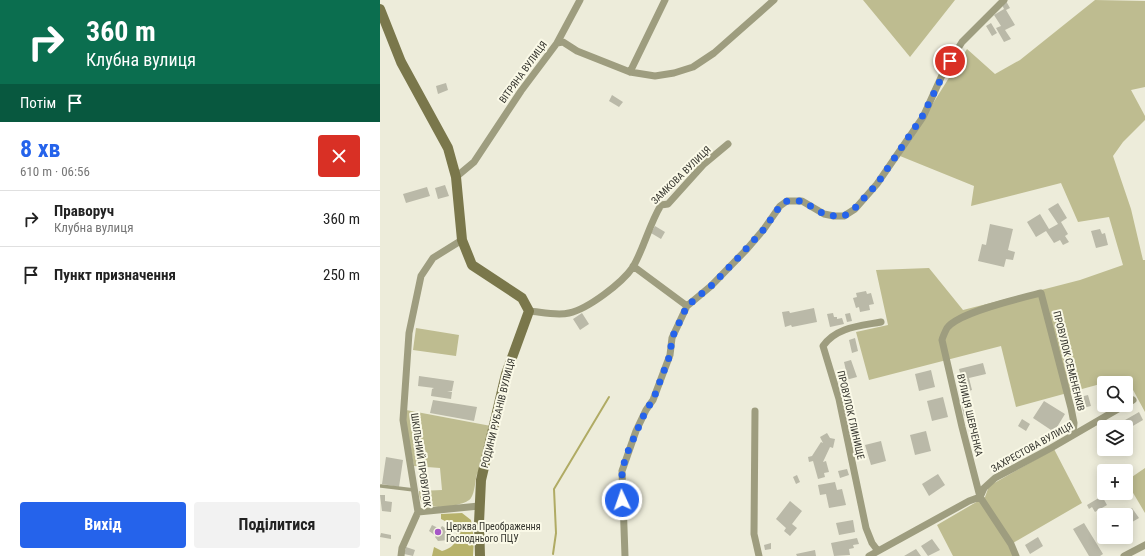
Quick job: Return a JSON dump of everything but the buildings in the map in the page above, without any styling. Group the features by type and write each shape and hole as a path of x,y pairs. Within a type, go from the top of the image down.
{"street":[{"path":"557,43 580,0"},
{"path":"630,72 665,0"},
{"name":"ВІТРЯНА ВУЛИЦЯ","path":"456,176 474,162 521,91 557,43 563,42 577,51 630,72 655,76 674,73 693,67 714,53 774,0"},
{"path":"625,556 622,471 636,431 646,410 653,400 670,355 672,338 687,306 711,286 737,259 764,229 780,206 787,201 802,201 824,214 834,216 844,216 855,208 877,184 922,117 944,71 962,42 1004,0"},
{"path":"380,9 401,62 448,148 456,176 462,240 472,265 522,298 529,311"},
{"name":"ЗАМКОВА ВУЛИЦЯ","path":"529,311 569,313 588,305 601,296 633,266 655,214 661,206 668,204 704,164 728,144"},
{"name":"ШКІЛЬНИЙ ПРОВУЛОК","path":"401,556 402,548 418,512 403,420 409,332 421,276 433,258 445,249 462,240"},
{"path":"633,266 687,306"},
{"name":"ВУЛИЦЯ ШЕВЧЕНКА","path":"1016,556 1011,544 980,497 942,340 947,328 956,321 974,313 1041,293"},
{"name":"ПРОВУЛОК СЕМЕНЕНКІВ","path":"1041,293 1071,408 1074,423 1073,435"},
{"name":"РОДИНИ РУБАНІВ ВУЛИЦЯ","path":"480,556 479,506 481,480 506,374 529,311"},
{"name":"ПРОВУЛОК ГЛИНИЩЕ","path":"878,551 872,543 866,528 839,399 824,346 827,340 841,330 881,322"},
{"path":"754,411 754,534 759,556"},
{"name":"ЗАХРЕСТОВА ВУЛИЦЯ","path":"869,556 980,497 984,488 995,478 1114,412"},
{"path":"418,512 479,506"},
{"path":"1124,556 1145,545"}],"lane":[{"path":"381,486 414,490"}],"shaded area":[{"path":"863,0 955,0 910,57"},
{"path":"1095,0 1145,1 1145,87 1131,90 1145,116 1145,120 1123,142 1113,156 1131,209 1143,260 1145,260 1145,412 1133,390 1133,376 1097,376 1097,385 1016,407 1001,346 869,380 856,332 888,325 876,270 929,268 963,310 1080,280 1123,265 1109,217 1078,222 1061,183 971,206 974,186 900,156 967,49 995,74 1020,60"},
{"path":"416,328 459,335 456,356 413,350"},
{"path":"406,410 491,426 480,472 477,474 472,496 468,501 456,505 441,507 428,506 424,504 420,497 419,491 442,490 440,468 414,466 405,420"},
{"path":"1054,449 1082,503 1013,543 1017,556 953,556 937,525 985,497 989,486"},
{"path":"1145,468 1145,513 1133,493 1133,476"},
{"path":"462,513 471,520 474,539 473,556 432,556 434,547 442,551 447,549 453,545 457,535 455,526 441,519 441,514"}],"waterway":[{"path":"553,554 556,533 554,489 609,397"}],"place":[{"name":"Церква Преображення Господнього ПЦУ","path":"438,532"}],"route":[{"path":"622,500 622,471 626,456 646,410 653,400 670,355 672,338 680,318 687,306 711,286 747,249 764,229 780,206 787,201 802,201 824,214 834,216 844,216 855,208 877,184 893,158 922,117 950,61"}]}
